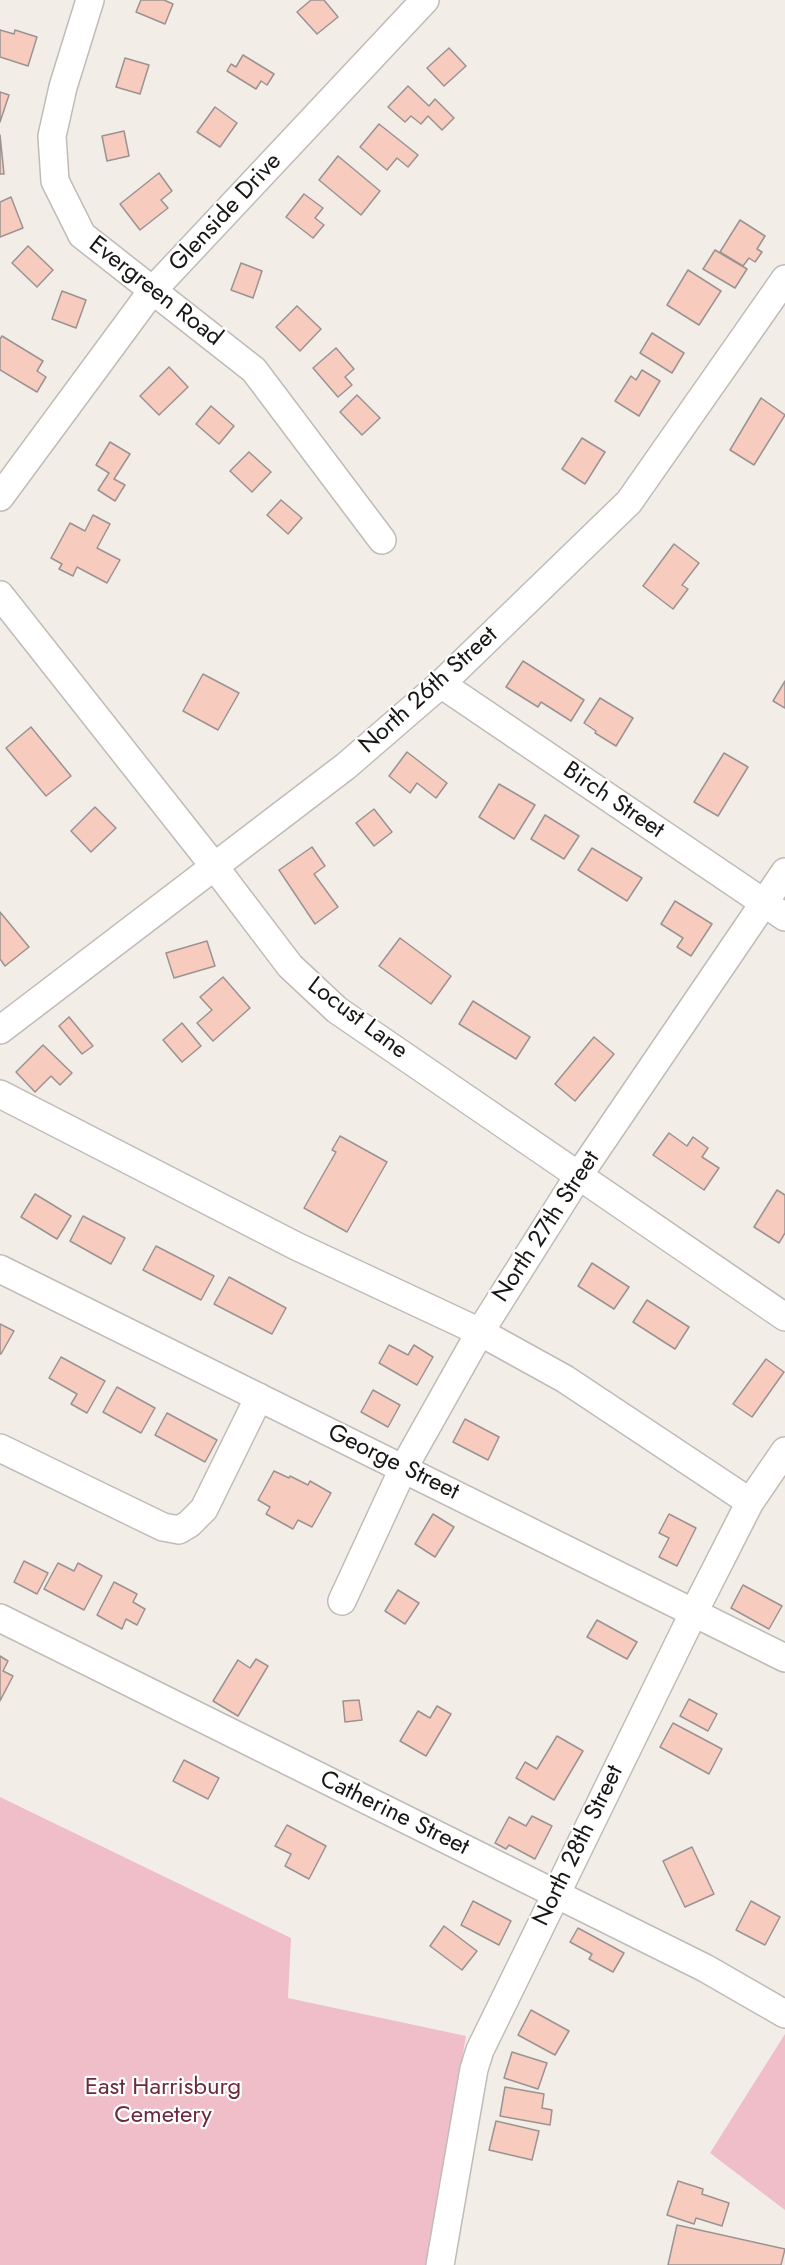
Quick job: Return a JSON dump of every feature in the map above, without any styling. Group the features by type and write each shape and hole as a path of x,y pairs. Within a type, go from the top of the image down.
{"street":[{"name":"Evergreen Road","path":"90,0 63,87 52,136 56,181 82,235 254,370 381,540"},
{"name":"Glenside Drive","path":"0,497 152,291 425,0"},
{"name":"North 26th Street","path":"0,1030 346,766 441,684 629,502 785,279"},
{"name":"Locust Lane","path":"0,595 290,966 337,1010 785,1317"},
{"name":"Birch Street","path":"441,684 775,910"},
{"name":"North 27th Street","path":"342,1600 403,1468 480,1332 579,1175 775,910 785,872"},
{"path":"0,1094 296,1246 480,1332 565,1379 750,1503"},
{"name":"George Street","path":"0,1269 785,1658"},
{"path":"0,1448 163,1527 179,1530 189,1524 204,1509 259,1397"},
{"name":"North 28th Street","path":"440,2265 476,2059 694,1612 750,1503 785,1451"},
{"name":"Catherine Street","path":"0,1618 723,1977 785,2014"}],"green space":[{"name":"East Harrisburg Cemetery","path":"0,1797 291,1938 288,1998 466,2036 427,2265 0,2265"},
{"path":"785,2034 785,2210 710,2153"}],"building":[{"path":"141,0 164,0 173,4 165,24 136,12"},
{"path":"311,0 324,0 338,17 317,34 297,12"},
{"path":"0,30 14,34 15,30 37,37 28,66 0,57"},
{"path":"449,48 466,66 444,86 427,68"},
{"path":"243,55 274,74 267,85 261,81 256,89 227,71 231,64 236,67"},
{"path":"125,58 149,65 140,94 116,87"},
{"path":"408,86 429,106 435,99 454,118 442,130 428,116 421,124 411,116 405,122 388,107"},
{"path":"0,92 9,95 0,122"},
{"path":"215,107 237,123 220,147 197,132"},
{"path":"379,124 418,155 408,167 397,158 387,170 360,147"},
{"path":"124,131 129,156 107,161 102,136"},
{"path":"0,135 4,174 0,174"},
{"path":"338,156 380,191 361,215 319,180"},
{"path":"159,173 172,191 161,200 168,208 140,230 120,204"},
{"path":"304,194 323,208 315,218 324,225 313,238 286,217"},
{"path":"11,197 23,228 0,237 0,202"},
{"path":"740,220 765,236 757,249 762,252 755,262 749,258 743,266 720,252"},
{"path":"28,246 53,270 37,287 12,263"},
{"path":"715,250 747,269 735,288 703,269"},
{"path":"241,263 262,271 253,298 231,290"},
{"path":"688,270 721,291 699,325 667,305"},
{"path":"62,291 86,300 76,328 52,319"},
{"path":"297,306 321,329 300,351 276,327"},
{"path":"652,333 684,353 672,373 640,353"},
{"path":"2,336 43,361 37,371 46,377 37,392 0,370 0,339"},
{"path":"336,348 354,369 345,377 352,385 338,397 313,368"},
{"path":"169,367 188,387 159,415 140,396"},
{"path":"642,370 660,381 639,416 615,401 631,376 636,380"},
{"path":"357,395 380,418 362,435 340,412"},
{"path":"761,398 785,415 754,465 730,450"},
{"path":"211,406 234,426 219,444 196,424"},
{"path":"582,438 605,452 585,484 562,469"},
{"path":"110,442 130,454 114,479 125,485 115,501 98,490 109,473 96,465"},
{"path":"249,452 271,472 252,492 230,471"},
{"path":"281,500 302,518 288,534 267,515"},
{"path":"93,515 110,524 97,548 120,560 107,583 77,567 73,576 59,569 62,564 51,558 70,523 85,531"},
{"path":"674,544 699,563 682,585 688,589 673,609 643,586"},
{"path":"523,661 584,700 571,721 541,702 538,707 506,687"},
{"path":"203,674 239,693 218,730 183,711"},
{"path":"785,681 785,708 773,701"},
{"path":"600,698 633,718 616,746 584,723"},
{"path":"31,727 71,776 46,796 6,748"},
{"path":"407,752 447,783 436,798 417,783 410,793 389,776"},
{"path":"724,753 748,767 718,816 694,802"},
{"path":"499,784 535,805 514,839 479,817"},
{"path":"95,807 116,828 91,852 71,831"},
{"path":"374,809 392,832 374,846 356,823"},
{"path":"545,815 579,836 564,859 531,839"},
{"path":"312,847 325,866 314,874 338,907 315,924 279,870"},
{"path":"592,848 642,878 627,901 578,870"},
{"path":"675,901 712,924 691,956 677,947 683,938 661,924"},
{"path":"0,912 29,947 5,966 0,959"},
{"path":"400,938 451,976 431,1004 379,966"},
{"path":"207,941 215,966 174,978 166,953"},
{"path":"223,977 250,1008 213,1041 197,1023 212,1010 200,997"},
{"path":"473,1001 530,1037 516,1059 459,1024"},
{"path":"69,1017 93,1046 82,1054 59,1026"},
{"path":"182,1023 201,1046 182,1062 163,1040"},
{"path":"594,1037 614,1054 575,1101 555,1084"},
{"path":"43,1045 72,1073 60,1085 51,1076 35,1092 16,1072"},
{"path":"669,1133 687,1146 693,1137 708,1148 702,1157 719,1168 704,1190 653,1155"},
{"path":"340,1136 387,1162 347,1232 304,1208 336,1152 332,1150"},
{"path":"777,1190 785,1195 785,1233 779,1243 754,1227"},
{"path":"35,1194 71,1216 57,1239 21,1217"},
{"path":"83,1216 125,1238 111,1264 70,1241"},
{"path":"156,1246 214,1276 201,1300 143,1270"},
{"path":"592,1263 629,1287 614,1309 578,1286"},
{"path":"229,1277 286,1308 272,1334 214,1304"},
{"path":"647,1300 689,1327 675,1349 633,1322"},
{"path":"0,1324 14,1331 1,1354 0,1354"},
{"path":"389,1345 408,1355 414,1345 433,1357 417,1385 379,1363"},
{"path":"61,1357 105,1381 87,1413 71,1404 77,1394 49,1378"},
{"path":"766,1359 784,1372 752,1417 733,1404"},
{"path":"117,1387 155,1408 141,1433 103,1412"},
{"path":"373,1390 400,1405 388,1427 361,1412"},
{"path":"167,1413 217,1440 205,1462 155,1435"},
{"path":"465,1419 499,1437 488,1460 453,1442"},
{"path":"274,1471 308,1485 310,1481 331,1493 312,1527 298,1520 293,1529 266,1514 270,1507 258,1500"},
{"path":"433,1514 454,1527 435,1557 415,1544"},
{"path":"669,1514 696,1528 677,1566 659,1557 669,1538 659,1533"},
{"path":"24,1561 48,1573 37,1594 14,1582"},
{"path":"58,1563 74,1571 78,1563 102,1576 84,1610 44,1589"},
{"path":"114,1582 137,1594 133,1602 145,1609 137,1625 126,1619 122,1629 97,1615"},
{"path":"743,1585 782,1606 769,1629 731,1608"},
{"path":"398,1590 419,1603 405,1624 385,1611"},
{"path":"597,1620 637,1642 627,1659 587,1637"},
{"path":"0,1656 8,1661 3,1671 13,1676 0,1701"},
{"path":"256,1659 268,1666 238,1716 213,1701 238,1660 250,1668"},
{"path":"689,1699 717,1714 708,1731 680,1716"},
{"path":"359,1700 362,1720 345,1722 343,1701"},
{"path":"437,1706 451,1714 426,1756 400,1741 418,1711 430,1718"},
{"path":"673,1723 722,1749 709,1774 660,1747"},
{"path":"557,1736 583,1751 554,1800 516,1778 525,1762 537,1769"},
{"path":"184,1760 219,1778 208,1799 173,1781"},
{"path":"532,1816 552,1826 535,1859 509,1845 506,1849 495,1843 509,1817 526,1826"},
{"path":"287,1825 326,1846 309,1879 285,1866 291,1854 275,1846"},
{"path":"692,1847 714,1894 685,1907 663,1861"},
{"path":"473,1901 511,1921 499,1945 461,1925"},
{"path":"751,1901 780,1917 765,1945 736,1930"},
{"path":"444,1926 477,1951 462,1970 430,1946"},
{"path":"578,1928 624,1953 613,1972 589,1959 592,1954 570,1942"},
{"path":"531,2010 569,2031 555,2055 518,2035"},
{"path":"512,2052 547,2063 538,2089 504,2078"},
{"path":"505,2087 544,2094 542,2108 552,2110 550,2125 500,2116"},
{"path":"496,2121 539,2131 532,2160 489,2150"},
{"path":"678,2181 703,2189 702,2194 729,2203 722,2226 696,2218 694,2224 667,2215"},
{"path":"677,2225 785,2249 781,2265 668,2265"}]}
